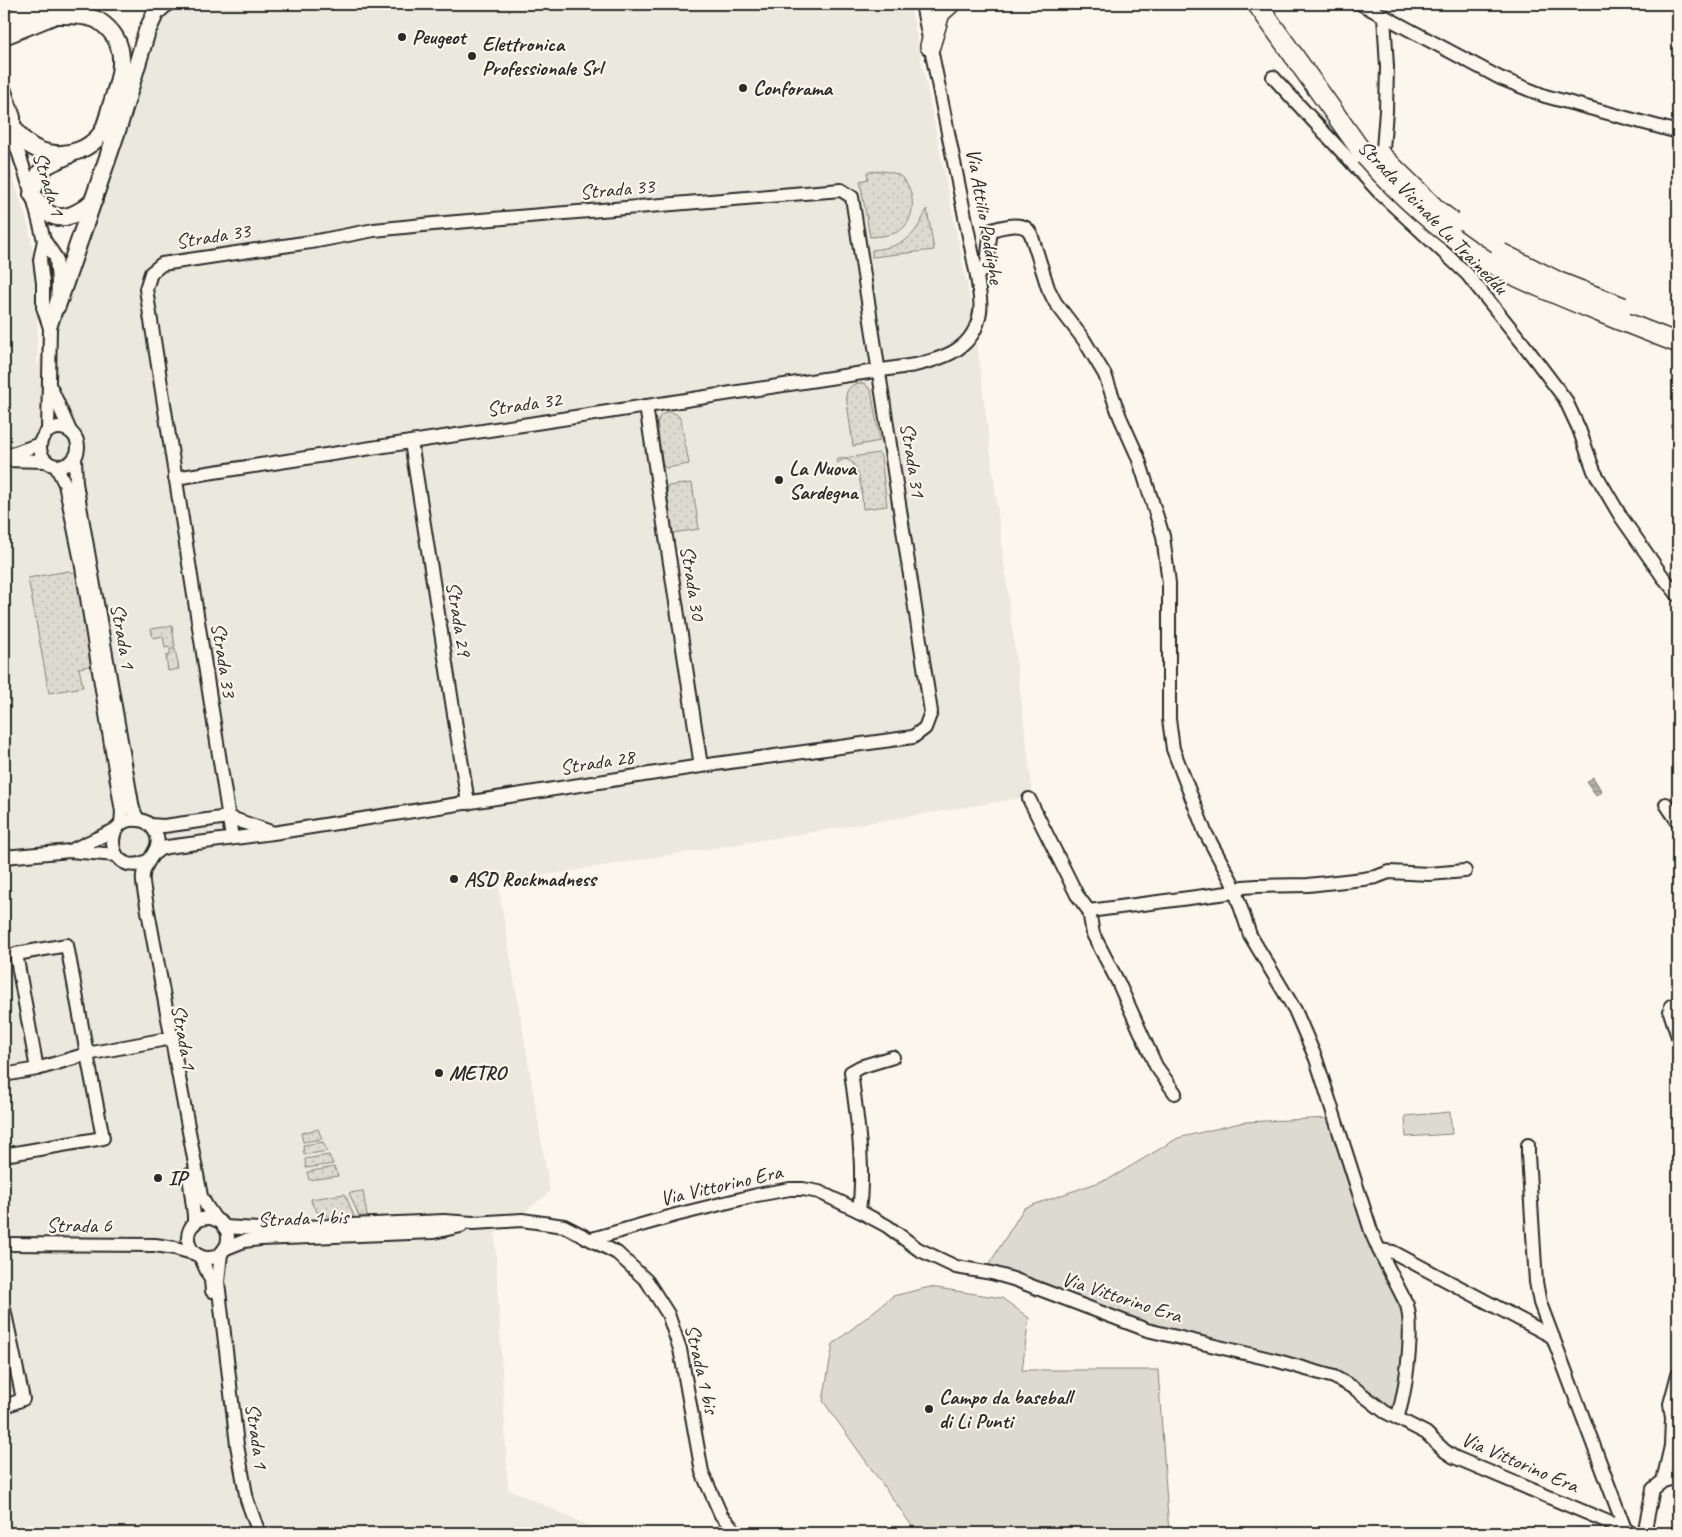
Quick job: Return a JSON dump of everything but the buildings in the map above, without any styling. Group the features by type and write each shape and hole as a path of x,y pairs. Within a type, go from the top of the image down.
{"highway":[{"path":"930,46 940,13 950,4"},
{"path":"1257,4 1370,152 1437,210 1469,234 1508,257 1678,343"},
{"path":"1273,4 1345,109 1370,152"},
{"path":"1621,314 1678,329"}],"main road":[{"path":"4,20 83,4"},
{"path":"57,306 120,122 147,31 156,12 165,4"},
{"path":"4,36 49,10 98,20 110,31 119,44 122,65 118,84 102,133 88,147 48,164 39,173 32,194 48,213 61,216 74,215 85,209 94,200"},
{"path":"10,131 17,134 33,148 51,154 71,154"}],"street":[{"name":"Via Attilio Poddighe","path":"879,370 940,359 961,348 973,334 980,311 977,276 922,4"},
{"path":"1361,4 1500,78 1537,93 1678,132"},
{"path":"1380,192 1387,67 1384,16"},
{"name":"Strada Vicinale Lu Traineddu","path":"1273,78 1380,192 1467,274 1565,399 1579,429 1594,471 1621,516 1663,577 1678,595"},
{"name":"Strada 1","path":"4,88 14,117 10,131 32,194 44,240 56,258 57,306 50,328 48,431"},
{"name":"Strada 33","path":"232,838 146,289 151,273 162,264 374,230 841,190 852,197"},
{"name":"Strada 31","path":"852,197 931,712 925,728"},
{"path":"977,276 987,264 992,230 1019,226 1027,228 1032,234 1048,288 1055,302 1084,340 1105,376 1120,417 1138,457 1165,545 1169,583 1169,719 1173,749 1197,814 1232,882 1250,934 1295,1010 1316,1059 1372,1234 1378,1250 1403,1295 1410,1314 1403,1401 1397,1418"},
{"name":"Strada 1","path":"44,240 40,260 43,283 43,307 50,328"},
{"name":"Strada 32","path":"175,478 879,370"},
{"name":"Strada 1","path":"50,384 70,431"},
{"name":"Strada 30","path":"646,406 701,766"},
{"path":"4,458 51,463 67,465 75,458 78,451 78,443 70,431 61,428 48,431 40,444 41,453 51,463 65,484 81,561 122,812 119,827 112,842 119,858"},
{"name":"Strada 29","path":"411,442 468,803"},
{"path":"4,458 40,444"},
{"name":"Strada 1","path":"75,458 76,483 133,809 144,822"},
{"name":"Strada 28","path":"152,856 160,849 167,847 273,833 701,766 913,737 925,728"},
{"path":"1029,799 1077,895 1088,911 1093,934 1118,982 1156,1066 1175,1093"},
{"path":"1666,804 1678,822"},
{"name":"Strada 28","path":"144,822 164,826 228,816 273,833"},
{"path":"4,857 70,851 119,858 136,865 152,856 158,845 154,830 144,822 132,820 70,851"},
{"name":"Strada 1","path":"152,856 143,875 145,895 191,1184 194,1214 191,1228"},
{"name":"Strada 1","path":"119,858 132,873 136,883 201,1196 207,1208 220,1223"},
{"path":"1088,911 1235,892 1243,888 1257,886 1308,885 1376,877 1389,872 1429,874 1465,871"},
{"path":"4,1155 104,1138 67,945 16,954 37,1069"},
{"path":"1678,1003 1672,1006 1670,1012 1678,1037"},
{"path":"4,1075 37,1069 87,1054 168,1038"},
{"path":"859,1211 862,1190 851,1072 860,1067 893,1057"},
{"name":"Via Vittorino Era","path":"1528,1145 1536,1282 1540,1303 1628,1531"},
{"name":"Via Vittorino Era","path":"592,1239 676,1215 757,1195 790,1189 811,1190 859,1211 887,1226 918,1249 956,1267 992,1273 1013,1279 1147,1330 1278,1361 1334,1377 1354,1388 1384,1412 1426,1433 1445,1451 1454,1456 1628,1531"},
{"path":"204,1219 220,1223 228,1236 227,1243 222,1251 213,1257 198,1255 188,1244 191,1228 204,1219"},
{"name":"Strada 1 bis","path":"220,1223 259,1229 444,1220 473,1223 522,1220 564,1226 617,1253 647,1281 668,1314 680,1349 702,1472 721,1515 737,1533"},
{"name":"Strada 1 bis","path":"222,1251 244,1241 260,1239 434,1232 473,1223"},
{"name":"Strada 6","path":"155,1245 169,1242 191,1228"},
{"name":"Strada 6","path":"4,1244 155,1245 175,1248 198,1255"},
{"path":"1378,1250 1394,1252 1553,1337"},
{"name":"Strada 1","path":"222,1251 218,1282 237,1445 247,1500 259,1533"},
{"name":"Strada 1","path":"198,1255 211,1280 230,1445 240,1503 250,1533"},
{"path":"4,1309 23,1399 4,1407"},
{"path":"1663,1481 1671,1446 1672,1418 1670,1404 1678,1374"},
{"path":"1646,1533 1645,1529 1653,1489 1663,1481 1678,1477"}],"shaded area":[{"path":"181,4 910,4 974,319 1033,796 498,883 550,1192 495,1234 508,1489 605,1533 4,1533 4,148 29,228 38,283 37,368 159,24"},
{"path":"882,171 896,174 906,182 912,197 911,214 904,228 897,232 870,237 860,181 868,179 867,172"},
{"path":"927,209 934,250 872,257 872,250 892,246 907,239 917,228"},
{"path":"864,383 871,390 880,441 853,446 846,395 848,389 852,386"},
{"path":"667,412 676,414 681,420 689,464 666,468 663,466 657,424 660,416"},
{"path":"879,453 887,506 863,509 860,479 855,466 845,459 837,463 838,459"},
{"path":"692,483 699,529 673,533 667,492 668,486"},
{"path":"68,571 77,574 94,665 79,668 83,687 49,693 28,578"},
{"path":"172,626 175,646 165,648 163,636 153,638 151,629"},
{"path":"170,649 175,649 179,669 168,671 166,656 170,655"},
{"path":"1593,777 1602,792 1596,796 1587,782"},
{"path":"1450,1112 1452,1134 1406,1137 1405,1116"},
{"path":"1332,1118 1372,1246 1406,1317 1402,1398 1389,1412 1330,1376 1195,1343 988,1266 1024,1208 1111,1178 1178,1138 1244,1122"},
{"path":"318,1129 322,1139 303,1142 301,1133"},
{"path":"323,1142 327,1151 304,1155 303,1145"},
{"path":"329,1155 333,1164 306,1168 305,1159"},
{"path":"334,1167 338,1176 309,1180 307,1172"},
{"path":"363,1191 367,1216 359,1216 349,1193"},
{"path":"345,1194 354,1216 330,1218 325,1212 317,1212 312,1204 311,1199"},
{"path":"930,1287 1002,1298 1029,1318 1022,1370 1158,1370 1169,1533 917,1533 823,1401 833,1344 893,1296"}],"place":[{"name":"Peugeot","path":"402,37"},
{"name":"Elettronica Professionale Srl","path":"472,56"},
{"name":"Conforama","path":"743,88"},
{"name":"La Nuova Sardegna","path":"779,480"},
{"name":"ASD Rockmadness","path":"454,879"},
{"name":"METRO","path":"439,1073"},
{"name":"IP","path":"158,1178"},
{"name":"Campo da baseball di Li Punti","path":"929,1409"}]}
